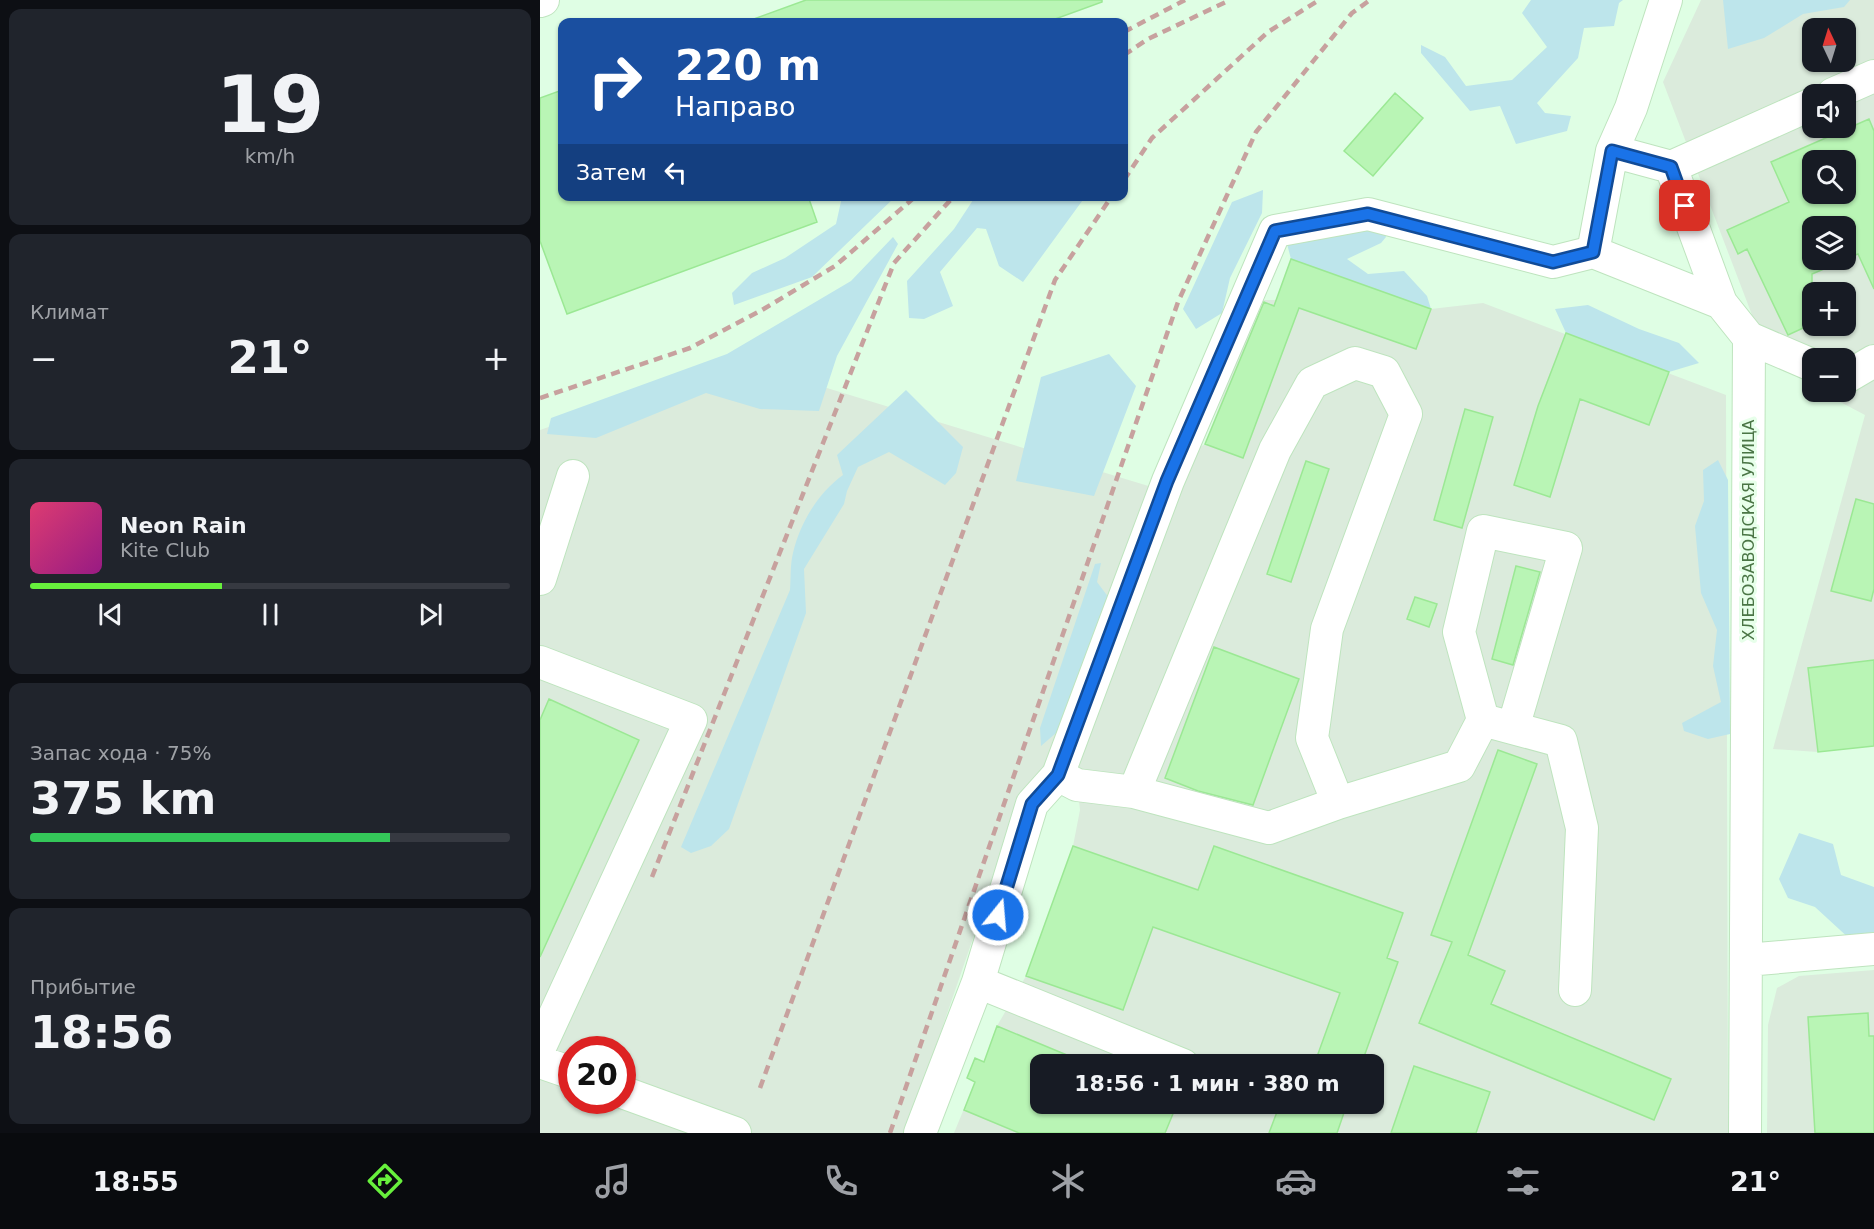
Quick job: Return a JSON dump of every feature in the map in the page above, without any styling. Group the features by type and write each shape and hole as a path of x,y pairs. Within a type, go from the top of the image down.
{"street":[{"path":"1593,252 1612,151 1631,108 1666,0"},
{"path":"1856,84 1874,76"},
{"path":"1612,151 1671,167 1802,108"},
{"path":"1671,167 1721,303 1749,338 1802,361"},
{"path":"920,1133 978,982 1032,804 1058,775 1167,481 1275,231 1368,214 1553,262 1593,252 1721,303"},
{"name":"ХЛЕБОЗАВОДСКАЯ УЛИЦА","path":"1745,1133 1749,338"},
{"path":"1856,372 1874,361"},
{"path":"1134,792 1275,450 1312,383 1355,363 1384,372 1406,414 1327,629 1312,738 1338,803"},
{"path":"1856,383 1874,390"},
{"path":"540,579 573,476"},
{"path":"1058,775 1077,785 1134,792 1269,828 1338,803 1459,766 1483,720 1459,632 1483,531 1566,548 1513,728"},
{"path":"540,662 691,720 540,1047"},
{"path":"1483,720 1561,741 1582,828 1575,990"},
{"path":"1746,960 1874,949"},
{"path":"978,982 1157,1054"},
{"path":"540,1062 558,1068"},
{"path":"636,1099 687,1125 735,1133"}],"shaded area":[{"path":"1531,0 1623,0 1619,3 1614,26 1584,28 1578,58 1537,103 1545,113 1571,116 1567,131 1516,144 1500,106 1470,111 1421,53 1421,45 1445,57 1466,86 1512,80 1547,47 1522,13"},
{"path":"1701,0 1874,0 1874,746 1818,752 1773,749 1865,415 1840,402 1856,402 1856,348 1806,348 1757,328 1663,82"},
{"path":"1723,0 1850,0 1844,7 1803,14 1764,38 1728,49"},
{"path":"1263,190 1262,213 1230,278 1222,313 1196,329 1183,309 1232,202"},
{"path":"841,201 891,201 812,277 734,305 732,293 752,273 785,258 836,224"},
{"path":"972,201 1082,201 1023,282 999,266 986,229 977,228 940,272 953,306 924,319 909,318 907,281 954,229"},
{"path":"1383,227 1386,237 1381,243 1347,259 1368,274 1404,271 1427,296 1431,309 1291,259 1287,244"},
{"path":"893,237 898,244 837,356 819,411 760,409 706,393 596,438 547,434 551,418 727,354 851,281"},
{"path":"1291,259 1431,309 1483,303 1726,395 1728,1133 954,1133 975,1082 967,1078 975,1058 984,1062 997,1026 1026,976 1073,846 1080,810 1075,766 1194,451 1205,444 1259,300 1276,300"},
{"path":"1588,305 1639,329 1679,343 1699,363 1669,372 1566,333 1555,309"},
{"path":"1109,354 1136,386 1094,496 1016,481 1041,377"},
{"path":"738,361 1155,488 1048,772 1021,799 906,1133 540,1133 540,430"},
{"path":"906,390 963,447 956,473 945,485 889,452 858,467 844,504 804,569 806,613 729,829 711,846 691,853 681,847 790,590 792,558 805,520 818,500 843,475 837,455"},
{"path":"1718,460 1728,480 1730,734 1708,739 1684,731 1682,723 1721,702 1713,666 1717,630 1701,593 1695,526 1704,501 1703,470"},
{"path":"1101,563 1097,582 1109,598 1086,676 1056,733 1041,746 1040,728 1095,564"},
{"path":"1799,833 1833,844 1841,875 1874,887 1874,939 1852,941 1815,907 1788,898 1779,879"},
{"path":"1874,970 1874,1133 1767,1133 1768,1025 1777,988 1799,976"}],"building":[{"path":"806,0 1102,0 1102,2 1058,18 756,18"},
{"path":"558,91 558,201 810,201 817,222 567,314 540,241 540,98"},
{"path":"1395,93 1423,118 1373,176 1344,151"},
{"path":"1869,119 1874,131 1874,289 1858,254 1856,255 1856,216 1802,216 1802,270 1821,270 1812,274 1812,282 1802,282 1802,329 1788,335 1747,249 1738,254 1727,230 1789,202 1771,162 1826,138 1856,138 1856,125"},
{"path":"1291,259 1431,309 1416,349 1299,308 1243,458 1205,444 1264,302 1274,306"},
{"path":"1566,333 1669,372 1649,425 1580,399 1550,497 1514,485 1538,406"},
{"path":"1465,409 1493,417 1462,528 1434,520"},
{"path":"1306,461 1329,469 1291,582 1267,574"},
{"path":"1856,499 1874,504 1874,589 1871,601 1831,591"},
{"path":"1516,566 1540,572 1513,665 1492,659"},
{"path":"1415,597 1437,604 1429,627 1407,619"},
{"path":"1214,647 1299,679 1253,805 1198,791 1165,778"},
{"path":"1874,660 1874,746 1818,752 1808,668"},
{"path":"549,699 639,740 540,957 540,720"},
{"path":"1498,750 1537,764 1468,955 1505,971 1491,1004 1671,1079 1654,1120 1419,1023 1452,942 1431,935"},
{"path":"1073,846 1198,890 1214,846 1403,913 1387,958 1398,962 1365,1054 1318,1054 1340,993 1153,927 1123,1010 1026,976"},
{"path":"1868,1013 1869,1036 1874,1036 1874,1133 1815,1133 1808,1017"},
{"path":"997,1026 1064,1054 1030,1054 1030,1114 1173,1114 1165,1133 1019,1133 964,1110 975,1082 967,1078 975,1058 984,1062"},
{"path":"1414,1066 1490,1092 1476,1133 1391,1133"},
{"path":"1276,1114 1344,1114 1337,1133 1269,1133"}],"railway":[{"path":"1128,30 1185,0"},
{"path":"1128,52 1148,39 1230,0"},
{"path":"1128,174 1152,138 1268,32 1319,0"},
{"path":"890,1133 1178,302 1256,132 1352,13 1370,0"},
{"path":"540,398 690,348 762,310 835,266 910,201"},
{"path":"652,877 894,263 950,201"},
{"path":"760,1088 1055,280 1109,201"}],"route":[{"path":"998,915 1032,804 1058,775 1167,481 1275,231 1368,214 1553,262 1593,252 1612,151 1671,167 1685,206"}]}
